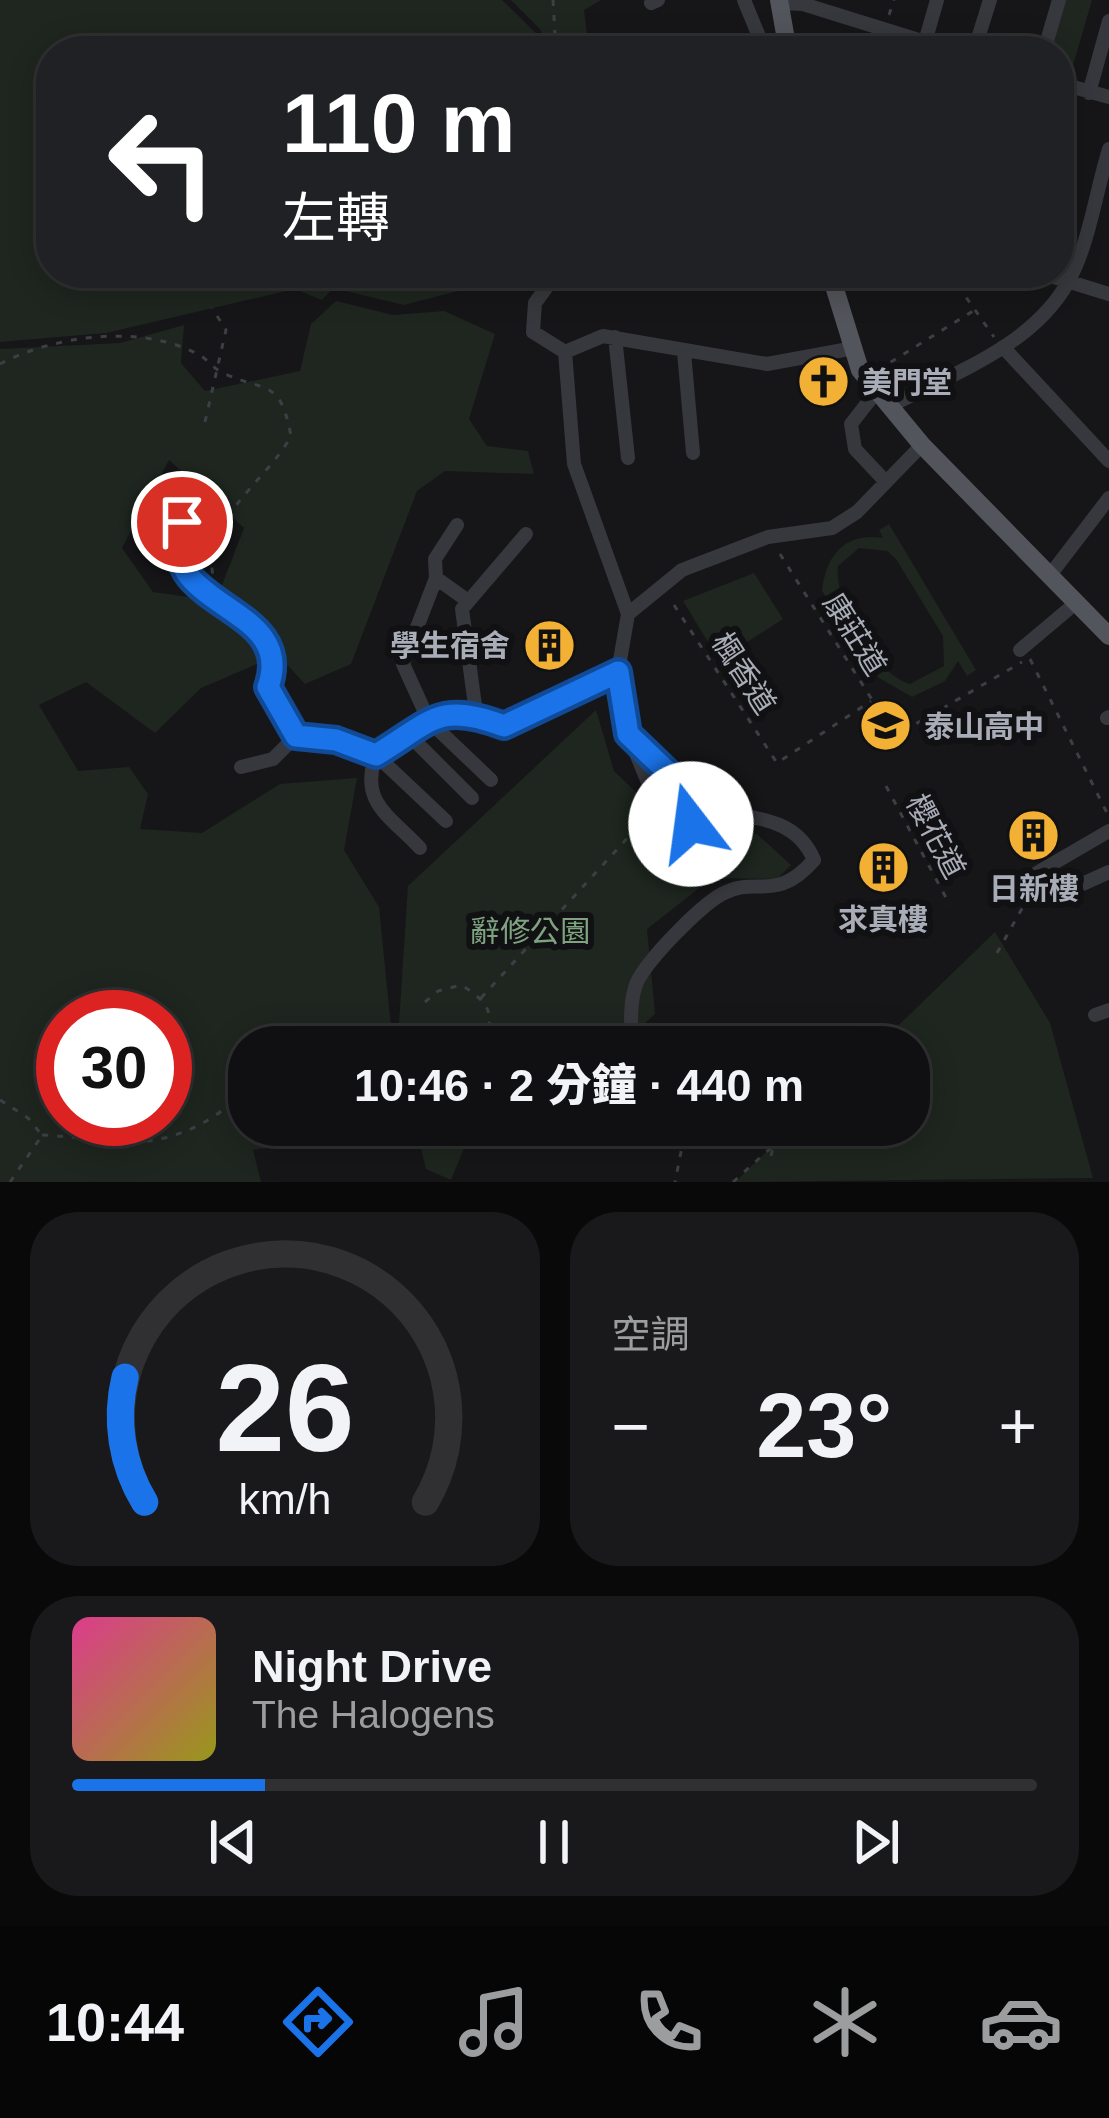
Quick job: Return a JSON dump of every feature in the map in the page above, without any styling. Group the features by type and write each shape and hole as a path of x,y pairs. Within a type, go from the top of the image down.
{"main road":[{"path":"780,1 786,36"},
{"path":"834,288 849,349 876,391 922,445 1109,636"}],"street":[{"path":"743,0 758,36"},
{"path":"851,19 857,0"},
{"path":"927,36 937,0"},
{"path":"979,36 990,0"},
{"path":"1048,36 1059,0"},
{"path":"780,1 906,36"},
{"path":"1089,93 1109,21"},
{"path":"1074,88 1109,97"},
{"path":"1074,264 1109,149"},
{"path":"1074,283 1109,294"},
{"path":"546,288 535,303 532,332 565,352"},
{"path":"885,482 855,449 850,424 876,391 1003,347 1039,319 1063,288"},
{"path":"565,352 603,336 767,364 849,349"},
{"path":"615,338 628,458"},
{"path":"1003,347 1109,461"},
{"path":"565,352 574,464 628,614 618,672 628,734 645,778 663,799 691,824 707,810"},
{"path":"684,352 693,453"},
{"path":"628,614 682,570 768,536 832,527 857,512 922,445"},
{"path":"1050,575 1109,498"},
{"path":"182,522 178,553 188,574 259,628 274,672 268,687 296,736"},
{"path":"457,525 435,559 436,578 403,664 429,722 491,780"},
{"path":"476,713 462,609 526,534"},
{"path":"436,578 468,601"},
{"path":"1025,654 1076,602"},
{"path":"420,848 370,795 367,781 376,755 450,712 476,713 504,726 618,672"},
{"path":"628,734 707,810 774,820 804,836 814,860 799,878 777,888 723,892 662,949 637,982 634,1026"},
{"path":"296,736 336,740 376,755 446,821"},
{"path":"241,767 273,759 296,736"},
{"path":"410,736 472,798"},
{"path":"1024,881 1109,831"},
{"path":"1078,886 1109,872"}],"path":[{"path":"553,0 555,36"},
{"path":"884,29 894,0"},
{"path":"959,288 1003,347"},
{"path":"205,422 226,330 212,308"},
{"path":"876,391 973,310"},
{"path":"0,364 66,340 113,337 199,355 220,372 269,386 282,401 291,436 218,536 211,571 221,602"},
{"name":"康莊道","path":"780,554 895,736 1025,654"},
{"name":"楓香道","path":"674,605 777,763 872,700"},
{"path":"1025,654 1107,813"},
{"name":"櫻花道","path":"886,786 950,905"},
{"path":"481,998 663,799"},
{"path":"997,953 1024,905"},
{"path":"425,1002 438,991 461,985 481,998 492,1021 489,1026"},
{"path":"0,1100 36,1129"},
{"path":"192,1127 228,1106"},
{"path":"10,1182 36,1143"},
{"path":"675,1182 682,1146"},
{"path":"733,1182 772,1147 776,1151 771,1156"}],"green space":[{"path":"0,0 502,0 539,36 36,36 36,288 333,288 322,300 295,289 106,333 0,342"},
{"path":"511,0 601,0 584,10 587,36 544,36"},
{"path":"1064,0 1092,0 1074,62 1074,36 1053,36"},
{"path":"333,288 469,288 404,305"},
{"path":"336,301 393,315 444,311 495,334 469,419 487,446 528,451 534,474 445,471 417,491 351,664 305,684 278,655 201,688 155,733 86,682 39,705 78,771 129,767 148,794 140,829 202,833 280,784 357,778 344,850 379,907 391,1026 228,1026 228,1146 283,1146 253,1150 261,1182 0,1182 0,349 120,343 184,325 181,363 205,391 300,371 311,324","holes":["169,460 244,528 216,601 153,592 122,548"]},
{"path":"889,524 976,670 967,676 958,661 945,681 912,697 879,678 822,591 828,567 840,549 858,539 883,538 879,530","holes":["859,548 887,551 943,636 944,666 910,684 870,652 850,617 838,581 838,566"]},
{"path":"754,573 783,619 719,660 683,601"},
{"name":"辭修公園","path":"596,710 614,771 683,837 757,834 791,865 777,879 712,878 647,929 655,1014 642,1026 399,1026 408,886"},
{"path":"995,932 1050,1023 1093,1178 735,1182 772,1146 930,1146 930,1026 898,1026"},
{"path":"420,1146 465,1146 451,1180 426,1169"}],"place":[{"name":"美門堂","path":"823,382"},
{"name":"學生宿舍","path":"549,645"},
{"name":"泰山高中","path":"885,726"},
{"name":"日新樓","path":"1034,836"},
{"name":"求真樓","path":"883,867"}],"route":[{"path":"182,522 178,553 188,574 259,628 274,672 268,687 296,736 336,740 376,755 450,712 476,713 504,726 618,672 628,734 707,810 691,824"}]}
